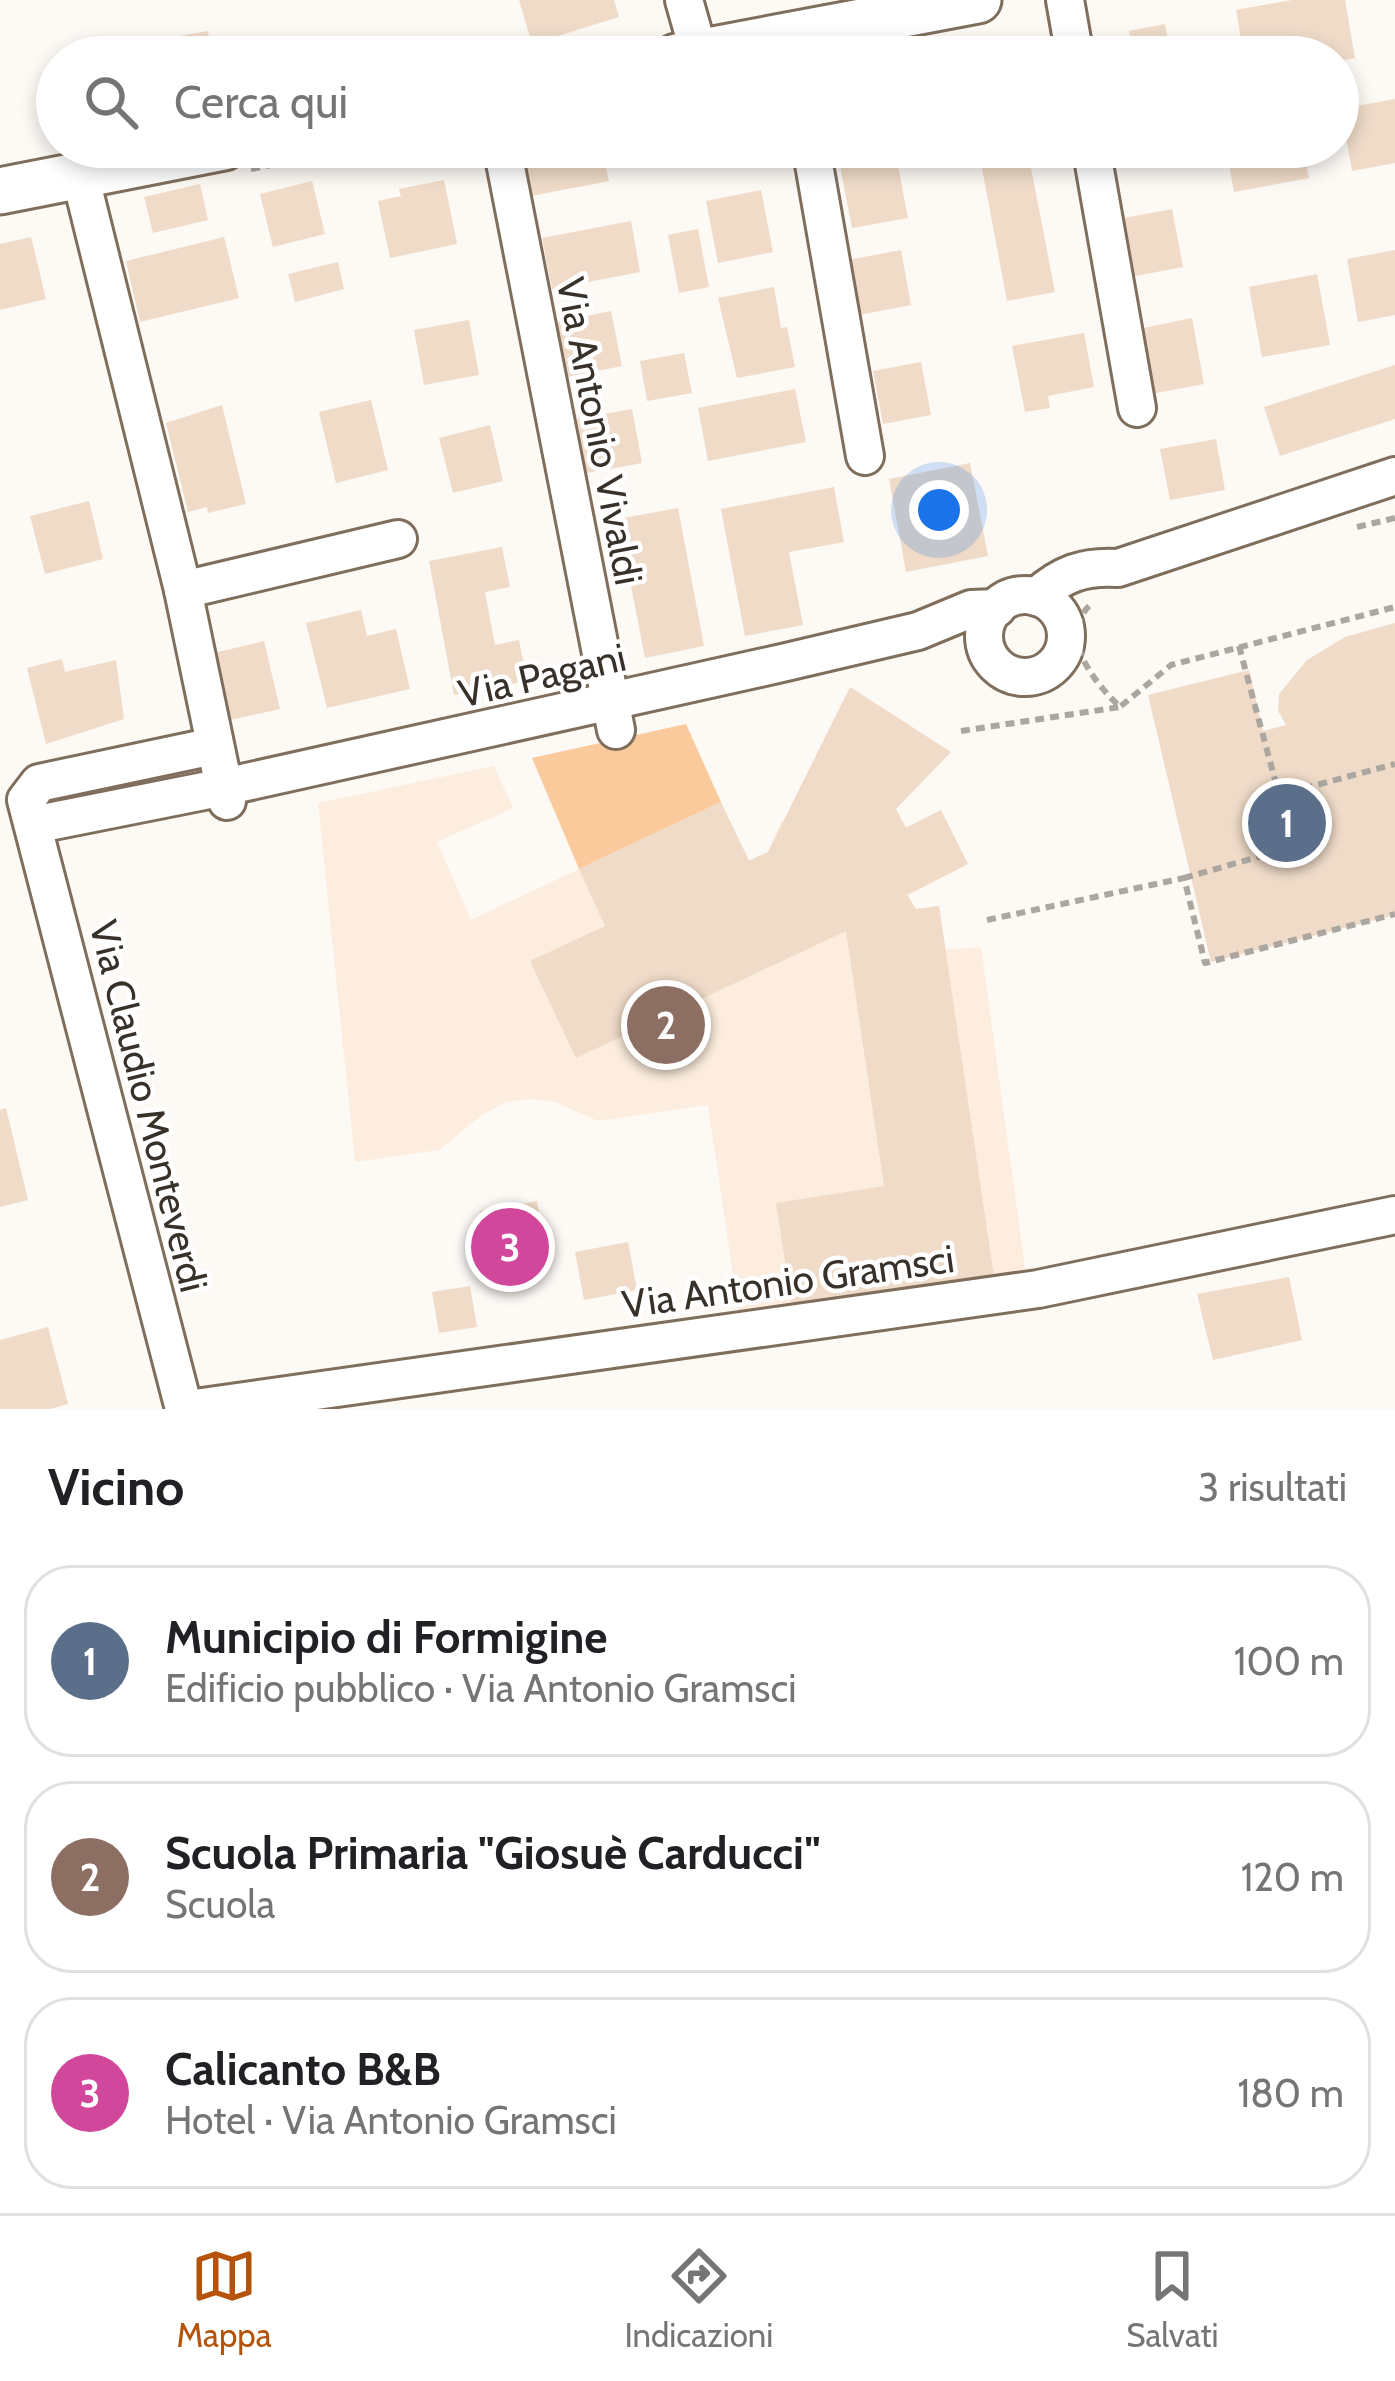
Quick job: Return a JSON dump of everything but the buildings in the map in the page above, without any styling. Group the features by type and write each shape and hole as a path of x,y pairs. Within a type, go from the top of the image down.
{"street":[{"path":"684,0 686,36"},
{"path":"816,36 882,9 978,0"},
{"path":"1065,0 1071,36"},
{"path":"0,191 120,168"},
{"name":"Via Antonio Vivaldi","path":"506,168 613,716"},
{"path":"815,168 865,456"},
{"path":"1095,168 1137,408"},
{"path":"80,176 183,590 225,794 33,824 26,800 39,783 214,746"},
{"path":"1065,606 1011,598 997,608 985,628 989,656 1004,671 1020,676 1037,675 1052,667 1063,653 1065,606 1056,579 1089,566 1118,568 1395,476"},
{"path":"183,590 398,539"},
{"path":"918,631 971,609 997,608"},
{"path":"918,631 957,632 985,644"},
{"name":"Via Pagani","path":"225,794 613,716 918,631"},
{"name":"Via Claudio Monteverdi","path":"33,824 186,1409"},
{"name":"Via Antonio Gramsci","path":"186,1409 1038,1289 1395,1215"}],"path":[{"path":"1065,606 1082,612 1076,632 1079,653 1120,707"},
{"path":"961,731 1120,707 1171,665 1395,607"},
{"path":"987,920 1184,878 1293,847 1239,646"},
{"path":"1279,795 1395,764"},
{"path":"1184,878 1205,963 1395,914"}],"shaded area":[{"path":"686,724 721,802 579,869 532,758"},
{"path":"494,766 513,808 437,842 471,920 721,802 749,860 768,852 782,820 844,857 941,810 968,864 908,895 916,909 939,906 946,950 981,947 1030,1304 742,1337 708,1105 598,1121 555,1102 506,1102 439,1150 355,1162 318,803"}],"place":[{"name":"Municipio di Formigine","path":"1287,823"},
{"name":"Scuola Primaria \"Giosuè Carducci\"","path":"666,1025"},
{"name":"Calicanto B&B","path":"510,1247"}]}
